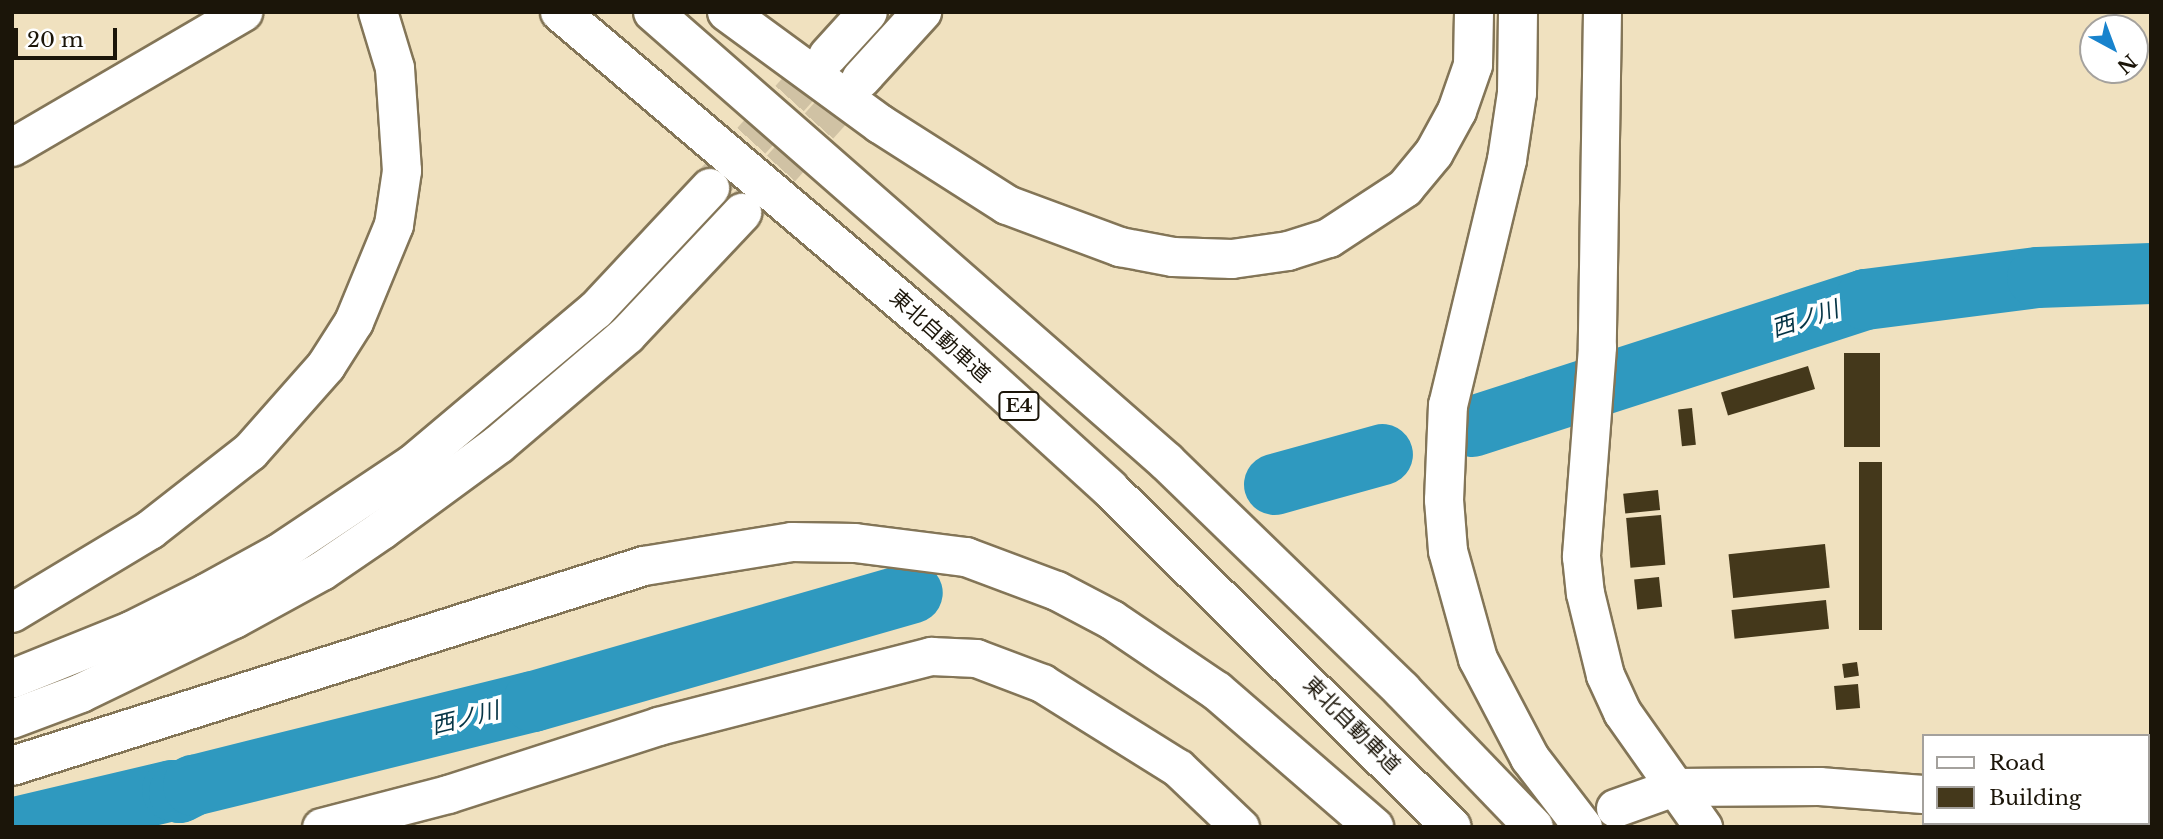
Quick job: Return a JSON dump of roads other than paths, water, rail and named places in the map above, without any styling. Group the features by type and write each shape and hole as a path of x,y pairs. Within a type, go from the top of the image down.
{"highway":[{"path":"12,613 150,530 250,452 326,366 354,322 394,225 402,171 402,118 395,68 378,12"},
{"name":"東北自動車道","path":"560,12 697,124 1009,397 1359,730 1452,827"},
{"path":"653,12 1167,462 1402,690 1534,827"},
{"path":"727,12 880,124 1007,205 1120,247 1174,257 1232,259 1288,251 1329,238 1405,188 1434,153 1457,111 1473,65 1474,12"},
{"path":"828,56 868,12"},
{"path":"861,79 922,12"},
{"path":"1518,12 1517,93 1507,160 1448,405 1447,538 1459,603 1478,659 1530,758 1599,818"},
{"path":"12,679 131,631 207,593 278,554 413,464 596,310 710,188"},
{"path":"12,719 81,694 234,619 322,571 382,530 499,444 617,344 741,213"},
{"path":"12,766 644,566 792,542 855,543 966,557 1057,591 1112,620 1217,691 1374,827"}],"street":[{"path":"12,147 243,12"},
{"path":"1602,12 1597,346 1581,556 1595,637 1622,712 1703,827"},
{"path":"321,827 448,794 658,726 931,656 976,658 1042,683 1178,768 1240,827"},
{"path":"1599,818 1674,787 1819,786 1922,794"}],"waterway":[{"name":"西ノ川","path":"1472,426 1865,299 2037,277 2151,273"},
{"name":"西ノ川","path":"1274,484 1382,454"},
{"name":"西ノ川","path":"15,827 172,790 179,792 193,785 533,701 912,592"}],"tunnel":[{"path":"713,183 828,56"},
{"path":"743,211 861,79"}]}
